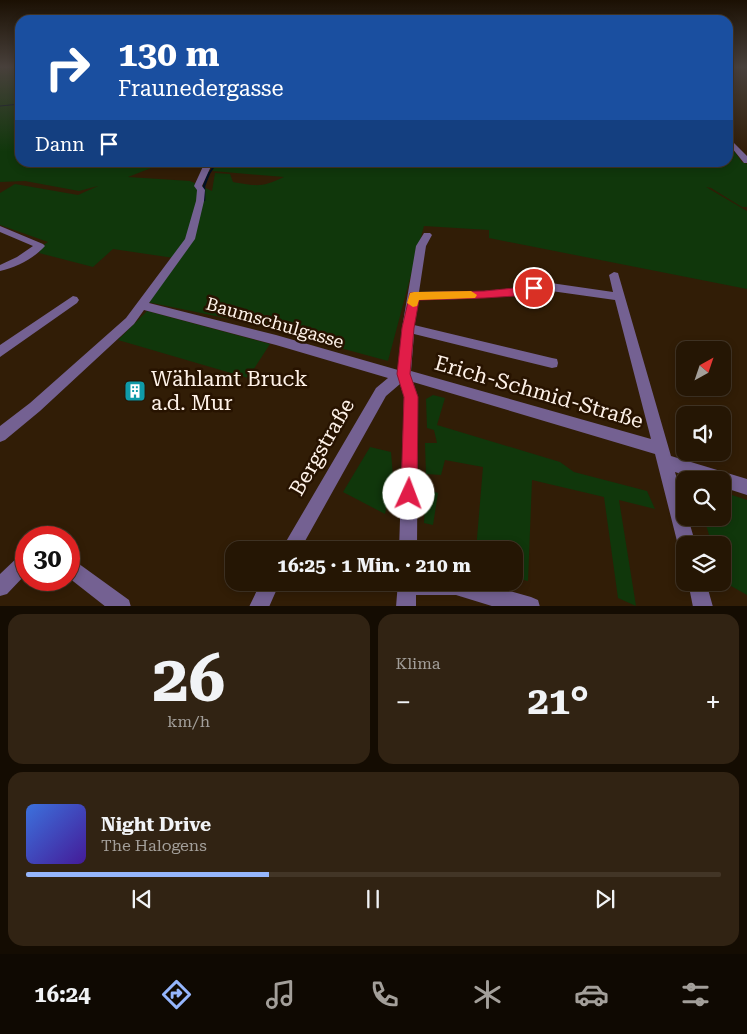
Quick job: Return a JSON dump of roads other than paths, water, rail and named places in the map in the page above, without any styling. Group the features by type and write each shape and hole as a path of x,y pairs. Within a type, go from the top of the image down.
{"street":[{"path":"733,145 746,160"},
{"path":"0,435 35,407 130,321 190,239 200,201 201,190 198,186 207,167"},
{"path":"0,229 40,246 21,259"},
{"path":"408,541 411,397 401,375 421,246 427,235"},
{"path":"0,268 45,246"},
{"path":"614,275 685,536"},
{"path":"414,296 484,295 515,292 544,286 620,297"},
{"path":"0,352 73,300"},
{"name":"Baumschulgasse","path":"142,305 401,375"},
{"name":"Erich-Schmid-Straße","path":"408,328 552,363"},
{"name":"Erich-Schmid-Straße","path":"401,375 664,456 747,486"},
{"name":"Bergstraße","path":"295,541 382,392 401,375"},
{"path":"0,587 15,572"},
{"path":"80,575 122,606"},
{"path":"258,606 267,591"},
{"path":"406,606 407,591"},
{"path":"475,591 531,606"},
{"path":"699,591 703,606"}],"waterway":[{"path":"0,106 15,104"},
{"path":"209,174 214,167"},
{"path":"204,200 204,186 209,174"}],"place":[{"name":"Wählamt Bruck a.d. Mur","path":"135,391"}]}
